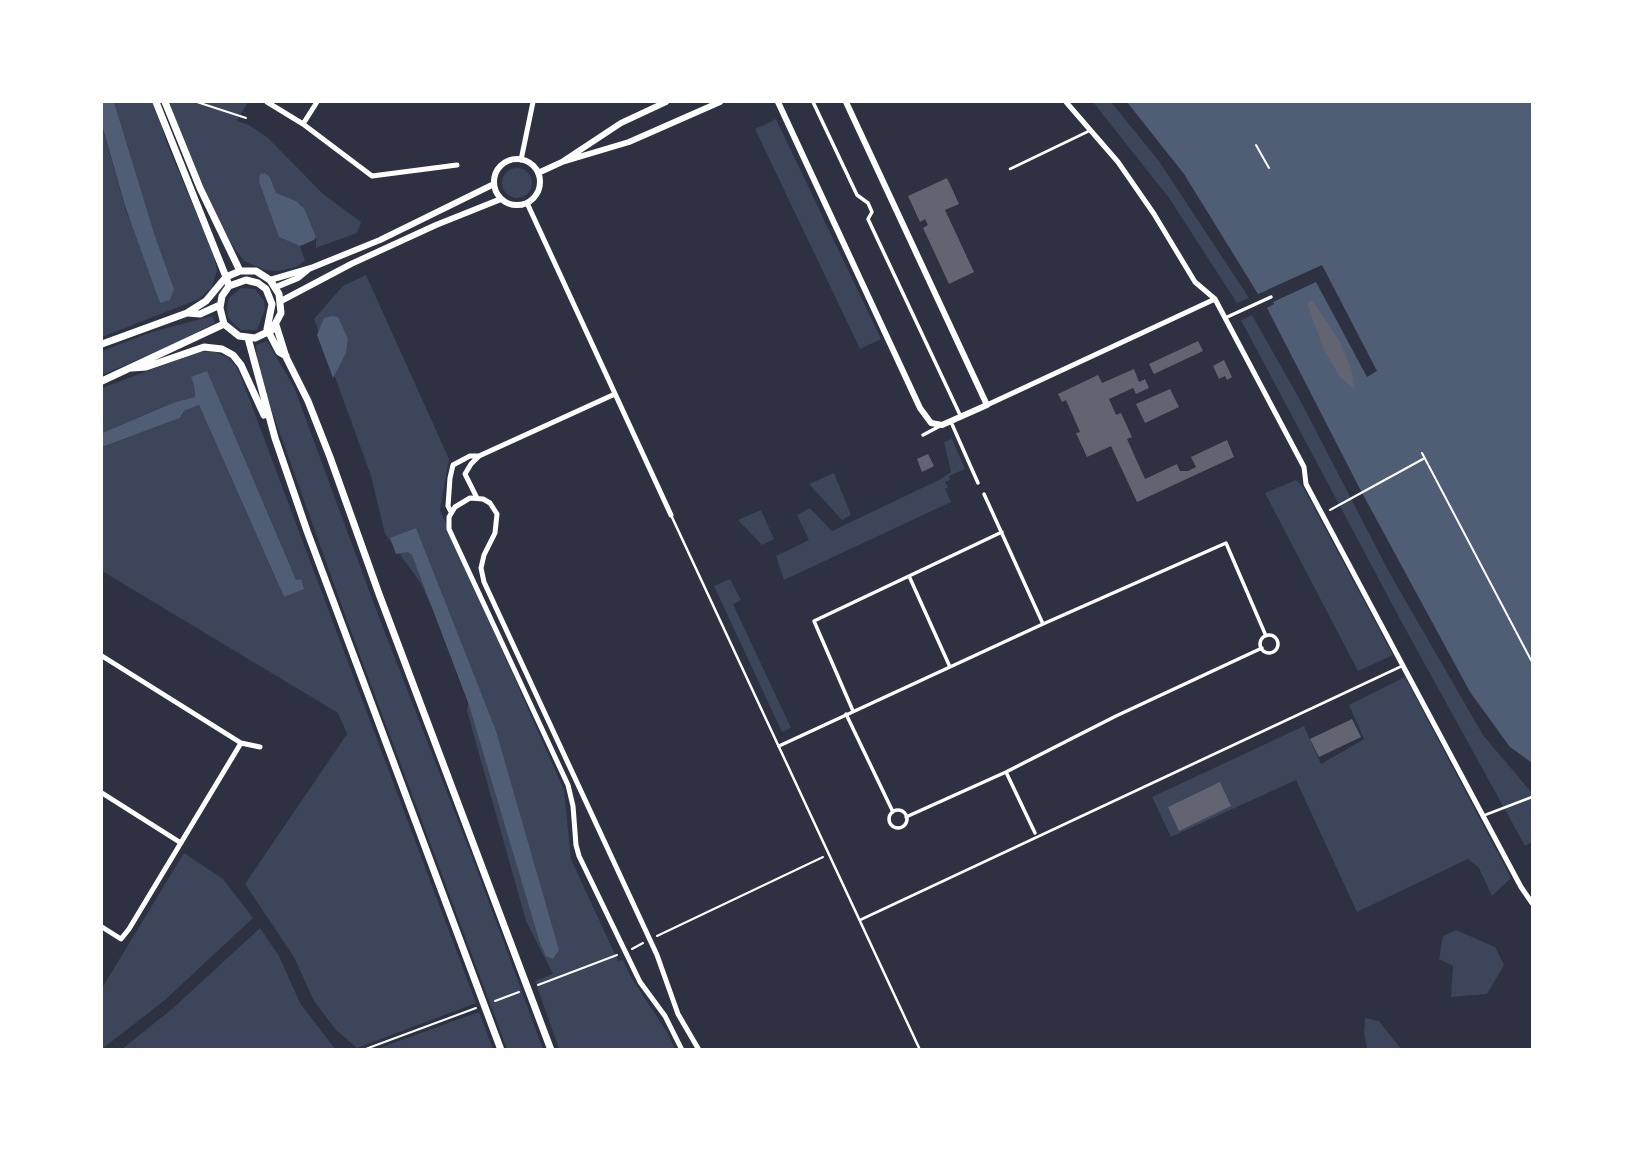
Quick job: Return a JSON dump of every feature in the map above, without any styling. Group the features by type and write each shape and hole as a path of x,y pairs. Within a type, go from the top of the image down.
{"main road":[{"path":"156,102 229,286"},
{"path":"165,102 200,188 240,271"},
{"path":"102,344 187,313 209,298 226,276 240,271 256,271 270,279 276,287 281,301 281,313 276,325 269,333 248,338 234,334 224,324 220,305 229,286 246,280 258,283 266,289 272,304 267,325 269,333 278,352 286,357"},
{"path":"266,289 276,287"},
{"path":"187,313 200,314 220,305"},
{"path":"102,381 224,324"},
{"path":"276,325 286,357 308,401 330,457 551,1049"},
{"path":"248,338 275,438"},
{"path":"132,368 146,367 204,347 222,349 233,355 242,365 275,438 500,1049"}],"street":[{"path":"267,102 303,124 372,176 457,164"},
{"path":"303,124 317,102"},
{"path":"521,160 533,102"},
{"path":"562,162 611,130 666,102"},
{"path":"538,173 562,162 619,145 720,102"},
{"path":"778,102 919,408 931,423 942,425"},
{"path":"813,102 857,195 868,203 872,212 868,219 961,417"},
{"path":"846,102 987,404"},
{"path":"1066,102 1092,130 1154,214 1195,282 1215,299 1304,467 1306,484 1532,903"},
{"path":"611,130 619,145"},
{"path":"510,160 531,164 538,173 538,192 527,203 513,205 501,199 494,184 496,174 510,160"},
{"path":"270,279 311,268 417,224 494,184"},
{"path":"281,301 351,264 501,199"},
{"path":"527,203 671,515"},
{"path":"276,287 298,278 311,268"},
{"path":"1225,318 1271,298"},
{"path":"923,435 1215,299"},
{"path":"477,498 465,474 479,456 615,394"},
{"path":"951,422 978,483"},
{"path":"479,456 470,456 453,465 448,506 451,513 449,529 568,785 579,856 640,982 665,1016 682,1049"},
{"path":"984,494 1043,624"},
{"path":"451,513 470,498 490,503 494,508 498,524 484,555 481,568 484,582 657,955 674,1003 699,1049"},
{"path":"853,711 814,621 1002,533"},
{"path":"779,746 1043,624 1226,544 1266,636"},
{"path":"909,576 950,667"},
{"path":"1266,636 1275,638 1277,647 1269,653 1262,648 1261,641 1266,636"},
{"path":"893,812 889,820 894,827 903,826 906,817 1006,772 1116,716 1262,648"},
{"path":"102,656 241,743 260,747"},
{"path":"846,714 893,812"},
{"path":"102,927 121,939 241,743"},
{"path":"1006,772 1035,833"},
{"path":"102,793 181,843"},
{"path":"893,812 902,811 906,817"}],"lane":[{"path":"1010,169 1092,130"},
{"path":"671,515 920,1049"},
{"path":"860,920 1404,665"},
{"path":"1485,815 1532,797"}],"path":[{"path":"197,102 246,118"},
{"path":"1256,145 1269,168"},
{"path":"1422,453 1532,662"},
{"path":"1323,514 1425,458"},
{"path":"535,986 625,952 830,854"},
{"path":"363,1049 523,991"}],"shaded area":[{"path":"102,102 114,102 174,289 170,300 160,303 125,206 102,125"},
{"path":"114,102 154,102 167,144 214,255 217,271 212,287 199,299 102,337 102,126 126,211 140,242 174,289"},
{"path":"169,102 248,102 237,121 249,125 267,137 323,194 361,222 357,233 316,248 316,237 302,205 276,193 270,177 265,173 261,174 259,182 279,236 300,246 305,261 296,267 278,271 265,270 244,261 221,225 186,148"},
{"path":"1093,102 1111,102 1159,161 1249,298 1237,303 1169,198"},
{"path":"1127,102 1532,102 1532,763 1510,747 1470,692 1361,491 1267,308 1274,304 1268,290 1258,294 1184,174"},
{"path":"776,119 881,339 860,349 755,129"},
{"path":"517,168 527,173 532,183 527,193 517,198 507,193 502,183 507,173"},
{"path":"265,173 270,177 276,193 296,201 304,208 316,237 314,240 300,246 279,237 259,182 260,174"},
{"path":"366,275 449,459 440,510 564,790 571,859 618,961 623,960 675,1049 559,1049 535,981 553,974 526,921 467,711 470,689 420,582 385,534 371,476 314,319 343,286"},
{"path":"241,288 255,289 264,301 265,309 257,330 241,330 228,317 229,298"},
{"path":"1252,315 1299,398 1389,572 1483,735 1532,793 1532,842 1525,846 1401,621 1241,320"},
{"path":"212,316 215,323 102,375 102,351 152,332"},
{"path":"338,317 348,339 346,353 333,378 317,335 324,318"},
{"path":"267,341 294,387 543,1049 507,1049 349,626 258,372 256,345"},
{"path":"212,351 229,358 241,377 476,1003 357,1048 336,1030 314,1001 294,957 245,884 347,734 338,713 102,571 102,447 180,418 184,411 199,405 284,597 301,579 296,580 194,384 195,397 175,402 102,433 102,388 198,352"},
{"path":"207,371 296,580 301,579 304,589 284,597 199,405 184,411 180,418 102,447 102,433 175,402 195,397 191,377"},
{"path":"952,439 965,469 949,476 950,480 945,482 951,502 784,580 776,556 809,540 797,515 810,508 832,531 941,479 951,472 944,442"},
{"path":"834,473 851,515 842,520 809,484"},
{"path":"1296,480 1303,487 1393,655 1358,671 1265,493"},
{"path":"761,510 774,539 762,545 738,520"},
{"path":"416,528 496,731 559,950 553,959 546,956 540,943 469,705 412,555 408,552 396,554 390,538"},
{"path":"730,579 741,600 733,604 791,728 782,732 714,586"},
{"path":"1405,677 1511,878 1492,896 1479,868 1468,859 1357,912 1296,780 1171,837 1152,797 1304,726 1321,764 1364,739 1349,705"},
{"path":"184,853 223,879 253,918 165,1000 102,1049 102,988"},
{"path":"260,928 279,956 300,1003 335,1049 122,1049 172,1009"},
{"path":"1456,930 1495,947 1504,965 1487,994 1451,997 1453,966 1439,959 1443,936"},
{"path":"479,1012 493,1049 377,1049 459,1019"},
{"path":"1365,1018 1379,1021 1401,1049 1367,1049"}],"pier":[{"path":"1322,265 1377,371 1367,377 1316,282 1273,302 1267,290"}],"building":[{"path":"947,178 959,204 945,210 974,272 949,284 923,228 928,225 925,219 920,222 908,196"},
{"path":"1312,300 1340,342 1352,371 1354,389 1340,377 1324,350 1307,304"},
{"path":"1198,341 1203,351 1154,374 1149,364"},
{"path":"1224,360 1232,377 1227,380 1225,376 1219,379 1213,366"},
{"path":"1134,369 1139,382 1145,379 1149,388 1136,394 1133,388 1109,399 1116,415 1121,413 1132,437 1127,439 1145,479 1177,464 1180,471 1188,471 1196,467 1191,457 1227,440 1234,457 1137,502 1111,446 1087,457 1066,400 1062,402 1058,394 1098,375 1102,383"},
{"path":"1170,389 1179,407 1145,423 1136,404"},
{"path":"928,454 934,466 922,472 917,459"},
{"path":"1352,719 1361,737 1319,757 1310,739"},
{"path":"1220,782 1231,806 1179,831 1168,807"}]}
